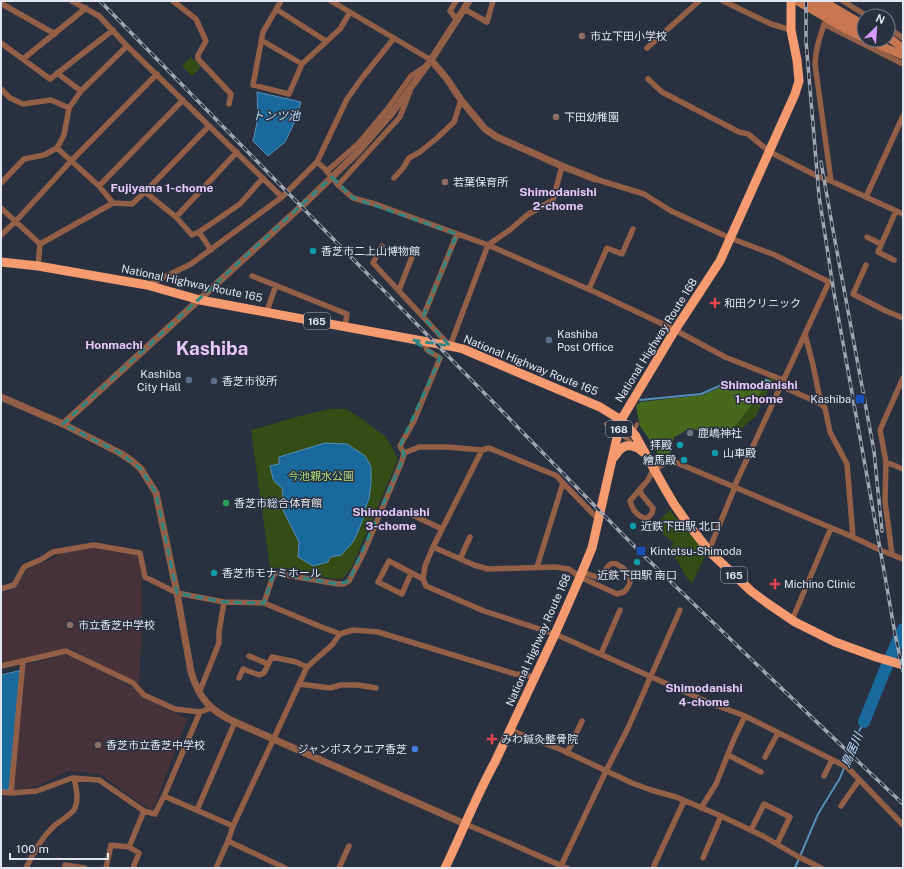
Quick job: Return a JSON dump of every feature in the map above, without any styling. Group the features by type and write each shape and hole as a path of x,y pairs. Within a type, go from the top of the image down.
{"highway":[{"name":"National Highway Route 168","path":"445,868 555,634 592,548 621,420 675,330 720,260 795,94 799,81 797,60 791,30 791,2"},
{"name":"National Highway Route 165","path":"1,262 38,266 147,285 200,300 267,311 463,349 600,407 621,420 635,435 653,470 680,514 709,550 751,591 792,620 835,642 903,666"},
{"path":"613,458 623,447 628,446 640,448 644,452"}],"main road":[{"path":"810,1 856,27"},
{"path":"823,1 856,20"},
{"path":"834,1 856,15"},
{"path":"791,2 856,34"},
{"path":"851,22 856,26"},
{"path":"890,48 903,53"},
{"path":"893,48 903,53"},
{"path":"894,48 903,53"}],"street":[{"path":"72,1 99,16 127,46 282,197"},
{"path":"173,1 196,19 206,41 198,55 198,59 231,94 229,104"},
{"path":"281,1 263,32 253,85 289,94 302,64 340,29 350,12"},
{"path":"331,1 430,60 447,79 485,130 497,137 594,179 644,194 671,211 730,238 775,255 828,282 734,487 709,550"},
{"path":"456,1 450,11 457,20"},
{"path":"63,424 200,300 358,152 392,113 430,60 469,1"},
{"path":"464,9 488,22 493,1"},
{"path":"647,48 699,1"},
{"path":"723,1 771,24 791,30"},
{"path":"831,181 815,64 816,50 824,24 834,1"},
{"path":"843,1 856,9"},
{"path":"2,4 55,34"},
{"path":"23,59 86,8"},
{"path":"276,9 326,41"},
{"path":"824,24 903,53"},
{"path":"1,43 50,79 112,30"},
{"path":"147,285 191,264 211,250 282,197 317,162 347,99 394,38"},
{"path":"261,40 302,64"},
{"path":"1,183 24,159 44,155 57,148 64,135 68,108 81,91 127,46"},
{"path":"327,171 359,143 389,107 411,76 425,67"},
{"path":"57,73 81,91"},
{"path":"1,235 16,221 71,161 157,74"},
{"path":"648,79 662,92 739,132 748,134 770,152 817,176 903,214"},
{"path":"338,185 400,117 413,84"},
{"path":"1,89 10,98 23,104 51,100 68,108"},
{"path":"99,186 183,100"},
{"path":"394,178 409,158 420,152 454,122 462,100"},
{"path":"866,197 903,116"},
{"path":"40,244 113,204 132,204 209,126"},
{"path":"57,148 99,186 113,204"},
{"path":"176,217 236,152"},
{"path":"317,162 327,171 338,185 353,198 375,204 488,245 589,289 675,330 725,357 783,380 788,390 821,404 825,408 830,432 847,464 853,537"},
{"path":"382,246 373,263 450,346 488,245 511,229 527,215 553,200 562,166"},
{"path":"145,192 176,217 192,235 199,232 240,204 263,178"},
{"path":"1,208 40,244"},
{"path":"894,260 878,252 896,211"},
{"path":"589,289 607,248 622,254 633,229"},
{"path":"199,232 211,250"},
{"path":"424,318 457,234"},
{"path":"867,237 881,244"},
{"path":"38,266 40,244"},
{"path":"399,290 412,257"},
{"path":"866,265 853,294 903,318"},
{"path":"252,276 348,314 345,326"},
{"path":"267,311 276,285"},
{"path":"805,334 821,404"},
{"path":"264,604 274,573 338,584 344,584 349,581 364,552 402,461 404,452 400,446 414,421 440,358 427,350 424,341"},
{"path":"892,554 885,501 886,462 880,430 903,378"},
{"path":"1,397 63,424 120,453 141,469 156,493 177,593 191,672 199,693 211,708 222,716 235,722 499,838 560,867 567,868"},
{"path":"606,424 630,442 637,424"},
{"path":"404,452 419,447 447,447 482,450 489,448 557,476 598,519"},
{"path":"482,450 425,566 423,579 426,586 484,611 555,634 745,716 846,766 903,825"},
{"path":"640,490 642,495 653,508 652,513 647,519 641,517 632,509 630,501 648,480 653,470 667,462 675,462 903,559"},
{"path":"886,462 903,469"},
{"path":"537,567 563,483"},
{"path":"406,512 442,529"},
{"path":"792,620 831,528"},
{"path":"460,559 470,537"},
{"path":"1,589 14,585 24,567 53,552 94,545 140,553 145,577 177,593 224,602 264,604 340,634"},
{"path":"433,547 474,565 488,569 554,567 602,578 608,566 610,564 616,564 628,574 630,577 630,582 624,592 617,594 581,574"},
{"path":"411,572 402,594 378,582 389,561 411,572 423,579"},
{"path":"199,693 219,643 219,632 224,602"},
{"path":"601,654 620,610"},
{"path":"560,867 628,728 680,610"},
{"path":"216,868 306,667 332,645 340,634 353,630 378,632 508,671 528,675 534,679"},
{"path":"1,666 66,651 133,683 144,694 175,709 200,712 211,708"},
{"path":"249,656 268,664"},
{"path":"239,678 243,669 259,675 264,673 272,657 296,662 306,667"},
{"path":"11,793 23,661"},
{"path":"299,684 330,688 341,685 358,685 376,688"},
{"path":"1,792 11,793 37,791 72,778 99,780 144,811 155,814 200,712"},
{"path":"701,808 716,784 745,716"},
{"path":"567,753 582,721"},
{"path":"197,810 235,722"},
{"path":"510,730 567,753 643,788 676,797 721,816 751,830 821,868"},
{"path":"765,757 778,732"},
{"path":"728,755 761,772"},
{"path":"824,776 832,760"},
{"path":"26,868 35,850 48,832 74,810 77,798 74,778"},
{"path":"841,806 859,780"},
{"path":"164,796 234,826"},
{"path":"653,868 684,801"},
{"path":"751,830 764,804 790,817 777,844"},
{"path":"129,847 144,811"},
{"path":"703,858 721,816"},
{"path":"228,841 285,868"},
{"path":"106,868 111,845 129,847 139,853 133,868"},
{"path":"339,868 349,846"},
{"path":"65,868 66,865 85,868"}],"highlighted area":[{"path":"332,177 353,198 457,234 423,317 450,346 412,340 440,358 400,446 404,453 402,461 349,581 338,584 274,573 264,603 224,602 177,593 156,493 141,469 120,453 63,424"}],"shaded area":[{"path":"96,548 139,554 142,587 142,625 139,686 69,648 1,667 1,594 14,589 27,569 52,559 62,552"},
{"name":"香芝市立香芝中学校","path":"67,654 133,688 145,698 187,719 153,810 141,804 100,774 68,771 40,785 14,789 25,665"}],"green space":[{"path":"191,57 201,67 192,76 182,66"},
{"path":"768,378 774,380 756,416 738,432 726,383 752,387"},
{"name":"鹿嶋神社","path":"758,385 762,386 762,391 727,437 718,440 694,429 689,429 674,437 669,459 659,458 652,443 640,426 636,406 640,402 703,395 723,386 747,391 752,390"},
{"name":"今池親水公園","path":"330,409 347,409 366,422 386,437 398,459 352,567 343,578 335,579 270,567 251,430"},
{"path":"670,510 706,554 692,584 684,574 679,563 668,550 674,543 653,526"}],"water":[{"name":"トンツ池","path":"257,92 301,102 295,121 285,142 268,156 253,141 258,118"},
{"path":"325,443 347,444 365,456 371,467 371,483 365,514 353,542 341,555 330,557 328,562 313,566 298,557 299,542 283,510 282,488 273,479 270,466 279,464 279,457"},
{"path":"22,670 9,790 1,789 1,675"}],"waterway":[{"path":"640,400 701,394 724,384 745,389 751,389 766,380 774,384"},
{"name":"鳥居川","path":"864,722 903,629"},
{"name":"鳥居川","path":"795,868 818,814 840,778 857,735 864,722"}],"railway":[{"path":"100,1 640,552 903,804"},
{"path":"806,1 806,41 819,196 834,293 895,634 903,671"},
{"path":"821,162 874,451 882,531"}],"place":[{"name":"市立下田小学校","path":"582,36"},
{"name":"下田幼稚園","path":"556,117"},
{"name":"若葉保育所","path":"445,182"},
{"name":"香芝市二上山博物館","path":"313,251"},
{"name":"和田クリニック","path":"715,303"},
{"name":"Kashiba Post Office","path":"549,340"},
{"name":"Kashiba City Hall","path":"189,380"},
{"name":"香芝市役所","path":"214,381"},
{"name":"Kashiba","path":"860,399"},
{"name":"鹿嶋神社","path":"690,433"},
{"name":"拝殿","path":"680,445"},
{"name":"山車殿","path":"715,453"},
{"name":"繪馬殿","path":"684,460"},
{"name":"香芝市総合体育館","path":"226,503"},
{"name":"近鉄下田駅 北口","path":"633,526"},
{"name":"Kintetsu-Shimoda","path":"641,551"},
{"name":"近鉄下田駅 南口","path":"637,562"},
{"name":"香芝市モナミホール","path":"214,573"},
{"name":"Michino Clinic","path":"775,584"},
{"name":"市立香芝中学校","path":"70,625"},
{"name":"みわ鍼灸整骨院","path":"492,739"},
{"name":"香芝市立香芝中学校","path":"98,745"},
{"name":"ジャンボスクエア香芝","path":"415,749"}],"district":[{"name":"Fujiyama 1-chome","path":"162,188"},
{"name":"Shimodanishi 2-chome","path":"558,199"},
{"name":"Honmachi","path":"114,345"},
{"name":"Kashiba","path":"212,348"},
{"name":"Shimodanishi 1-chome","path":"759,392"},
{"name":"Shimodanishi 3-chome","path":"391,519"},
{"name":"Shimodanishi 4-chome","path":"704,695"}]}
